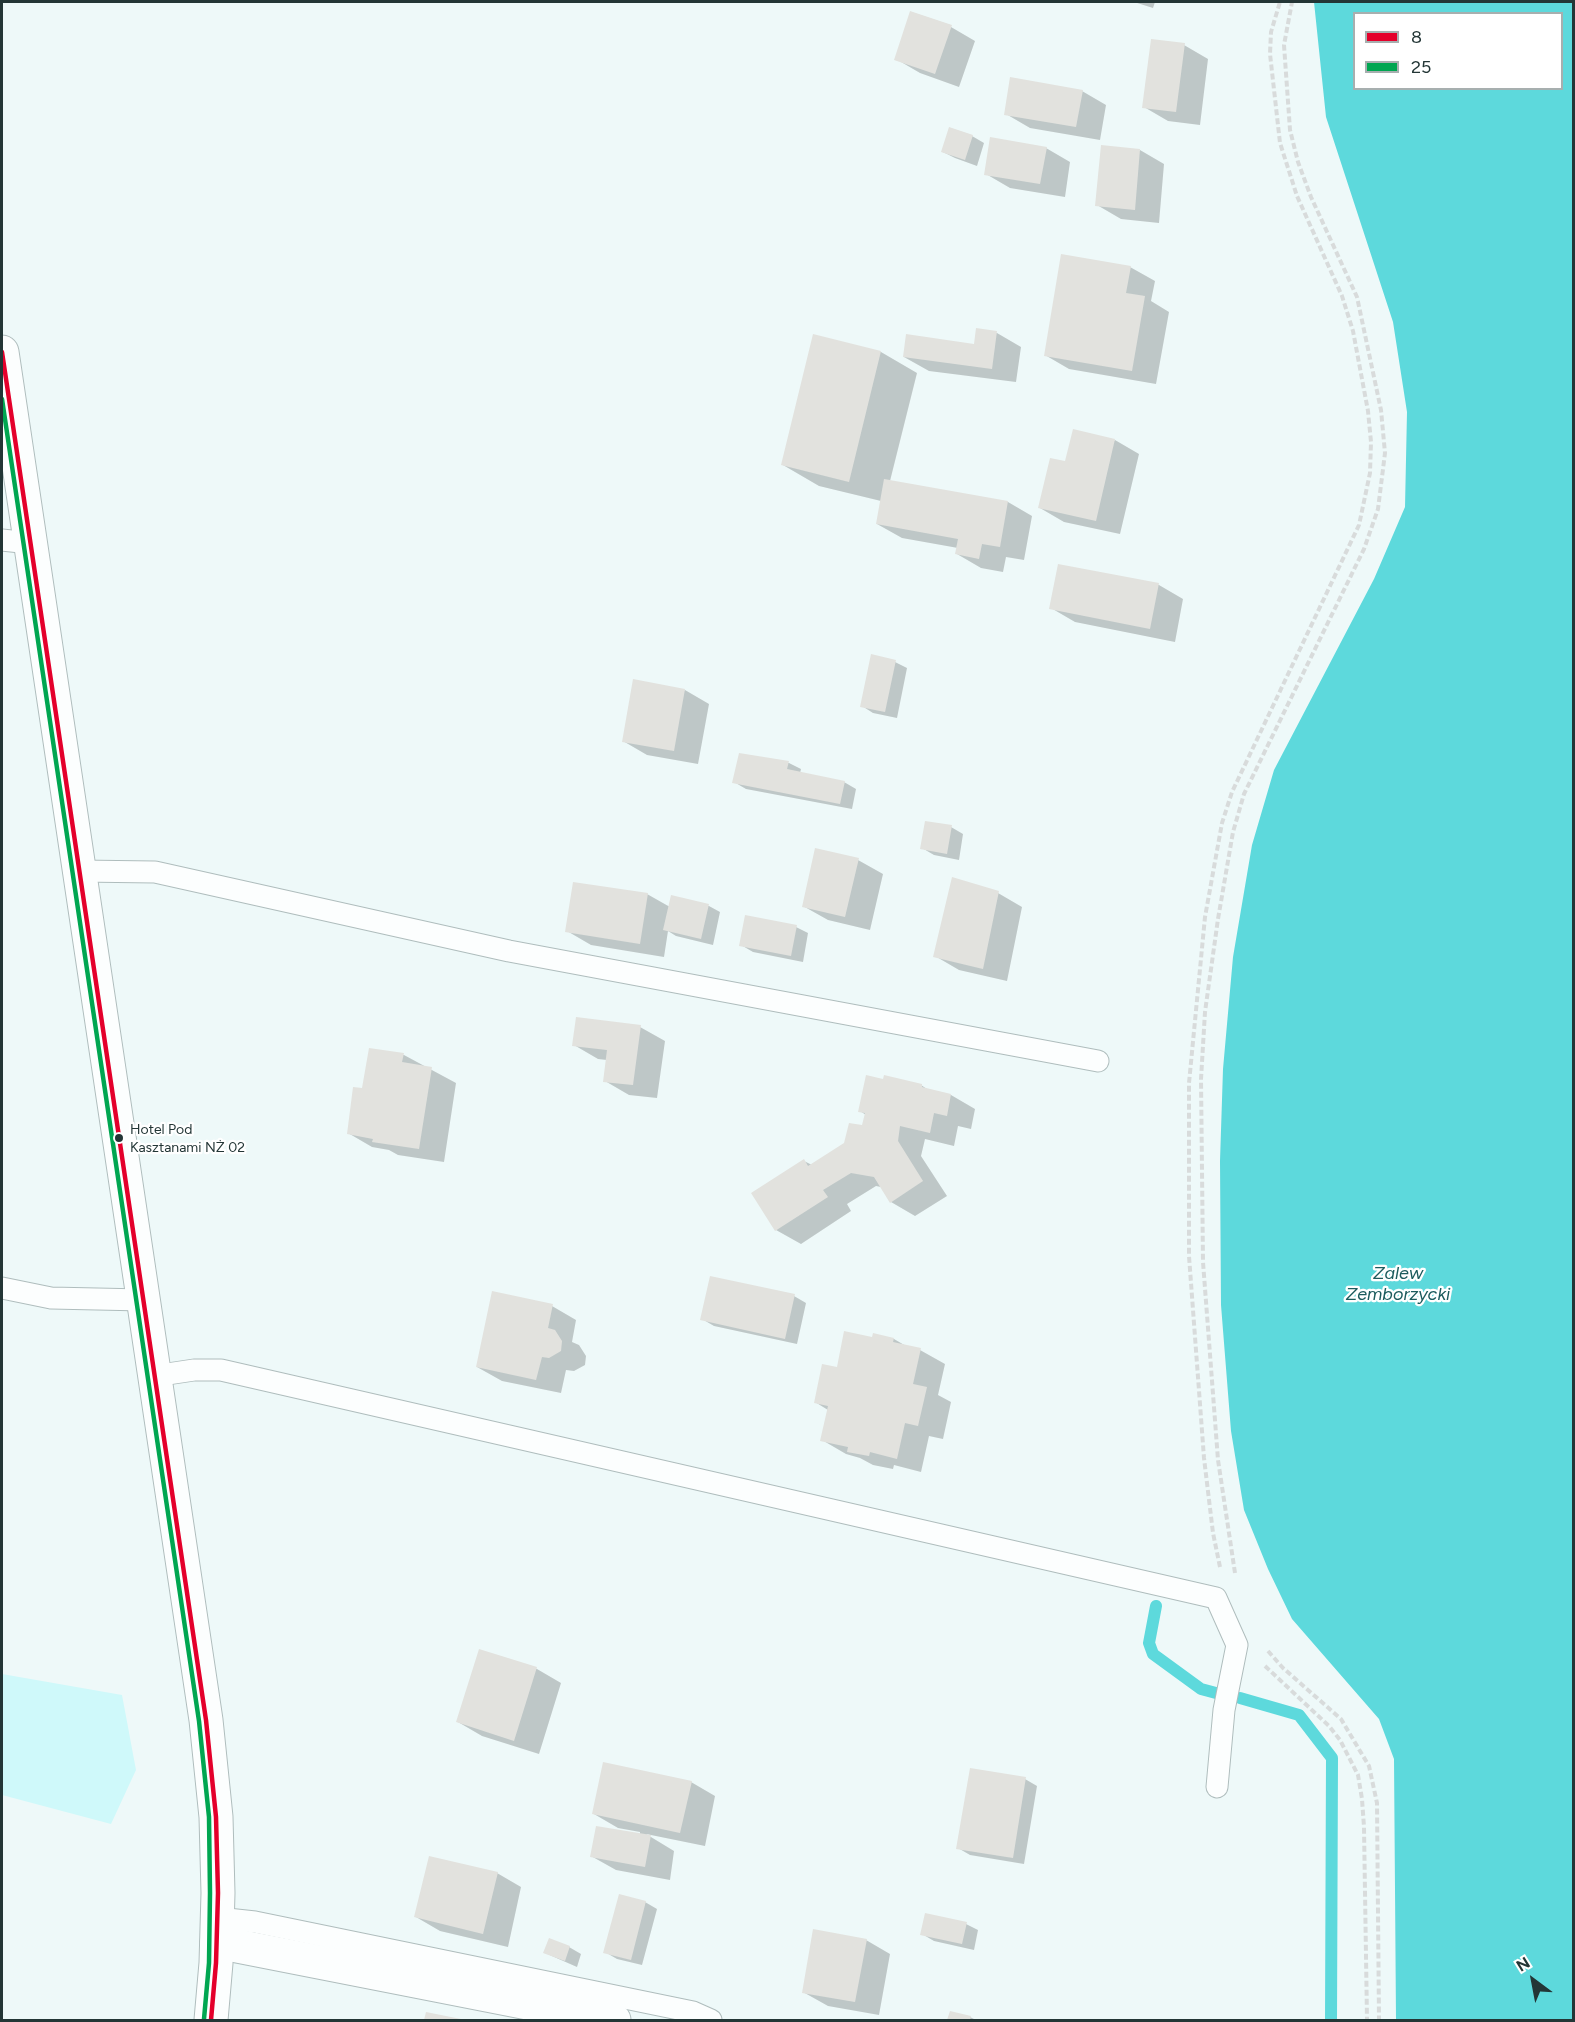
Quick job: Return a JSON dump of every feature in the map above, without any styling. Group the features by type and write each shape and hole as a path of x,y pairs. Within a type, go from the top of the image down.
{"street":[{"path":"2,352 16,541 78,871 202,1689 216,1829 217,1930 211,2020"},
{"path":"217,1930 614,2020"}],"lane":[{"path":"78,871 155,872 509,951 1098,1061"},
{"path":"2,1288 51,1298 143,1300"},
{"path":"154,1376 194,1370 221,1370 1216,1598 1237,1645 1224,1710 1217,1787"},
{"path":"217,1930 255,1922 693,2012 711,2020"}],"path":[{"path":"1222,1576 1213,1533 1204,1458 1188,1256 1189,1083 1205,917 1222,823 1232,792 1359,525 1370,473 1371,442 1368,411 1353,331 1342,296 1297,196 1280,143 1270,54 1271,32 1280,2"},
{"path":"1237,1581 1227,1534 1218,1460 1204,1281 1201,1079 1210,977 1218,919 1238,812 1252,774 1364,549 1378,509 1385,453 1381,410 1361,310 1311,197 1298,162 1290,130 1284,45 1292,2"},
{"path":"1265,1646 1283,1668 1341,1719 1369,1766 1377,1803 1379,2020"},
{"path":"1262,1664 1329,1726 1340,1740 1358,1775 1364,1827 1367,2020"}],"shaded area":[{"path":"2,1674 122,1695 136,1770 111,1824 2,1795"}],"water":[{"name":"Zalew Zemborzycki","path":"1314,2 1573,2 1573,2020 1396,2020 1394,1759 1379,1719 1292,1619 1268,1569 1244,1510 1231,1431 1221,1305 1220,1161 1223,1069 1233,957 1252,845 1274,770 1374,579 1405,507 1407,412 1393,322 1326,117"}],"building":[{"path":"910,11 952,25 935,74 894,60"},
{"path":"1151,39 1185,43 1176,112 1142,108"},
{"path":"1010,77 1083,90 1076,127 1004,115"},
{"path":"949,127 973,135 965,160 941,152"},
{"path":"990,137 1047,147 1040,184 984,175"},
{"path":"1101,145 1140,149 1135,210 1095,206"},
{"path":"1061,254 1131,266 1126,293 1145,296 1132,371 1044,356"},
{"path":"976,328 997,331 992,369 903,357 906,334 974,344"},
{"path":"813,334 881,351 849,482 781,465"},
{"path":"1073,429 1115,439 1096,521 1038,508 1050,458 1065,461"},
{"path":"884,479 1008,501 1000,547 982,544 979,559 955,554 958,539 876,524"},
{"path":"1058,564 1159,583 1150,629 1049,609"},
{"path":"871,654 896,660 885,712 860,707"},
{"path":"633,679 685,689 674,751 622,742"},
{"path":"739,753 789,761 787,769 845,781 840,804 732,783"},
{"path":"925,821 952,825 947,854 920,849"},
{"path":"815,848 859,858 845,917 802,907"},
{"path":"952,877 999,891 983,969 933,957"},
{"path":"573,882 648,893 640,944 565,932"},
{"path":"671,895 709,904 701,939 663,930"},
{"path":"745,915 797,925 791,956 739,946"},
{"path":"576,1017 641,1025 633,1085 603,1082 607,1050 572,1046"},
{"path":"369,1048 404,1053 402,1062 432,1067 419,1149 372,1142 373,1139 347,1134 353,1087 362,1088"},
{"path":"866,1075 883,1079 884,1075 951,1094 947,1116 934,1113 930,1133 900,1126 898,1141 923,1181 890,1203 874,1177 851,1173 823,1190 828,1197 775,1231 751,1193 804,1159 808,1166 844,1143 849,1123 862,1125 865,1113 858,1112"},
{"path":"710,1276 795,1294 785,1339 700,1320"},
{"path":"492,1291 553,1304 548,1328 555,1330 562,1341 561,1351 549,1358 542,1357 536,1380 476,1367"},
{"path":"844,1331 872,1337 873,1333 894,1338 893,1342 921,1348 913,1384 927,1387 918,1426 905,1423 897,1459 870,1452 869,1456 847,1452 848,1447 820,1441 828,1406 814,1403 822,1364 837,1367"},
{"path":"479,1649 537,1667 514,1741 456,1722"},
{"path":"603,1762 692,1781 680,1833 592,1814"},
{"path":"970,1768 1026,1777 1013,1858 956,1849"},
{"path":"596,1826 651,1835 645,1867 590,1857"},
{"path":"429,1856 498,1872 483,1934 414,1917"},
{"path":"619,1894 646,1901 631,1960 603,1953"},
{"path":"925,1913 967,1922 962,1944 920,1935"},
{"path":"813,1929 867,1939 855,2002 802,1993"},
{"path":"549,1938 570,1946 565,1961 543,1953"},
{"path":"950,2011 971,2016 970,2020 947,2020"},
{"path":"426,2012 461,2019 461,2020 424,2020"}],"waterway":[{"path":"1156,1606 1149,1643 1153,1654 1201,1689 1216,1693"},
{"path":"1240,1698 1299,1715 1332,1758 1331,2020"}],"transit line":[{"name":"8","path":"2,352 206,1720 216,1817 218,1893 216,1963 211,2020"},
{"name":"25","path":"2,399 199,1721 209,1817 209,1963 204,2019"}],"place":[{"name":"Hotel Pod Kasztanami NŻ 02","path":"119,1138"}]}
